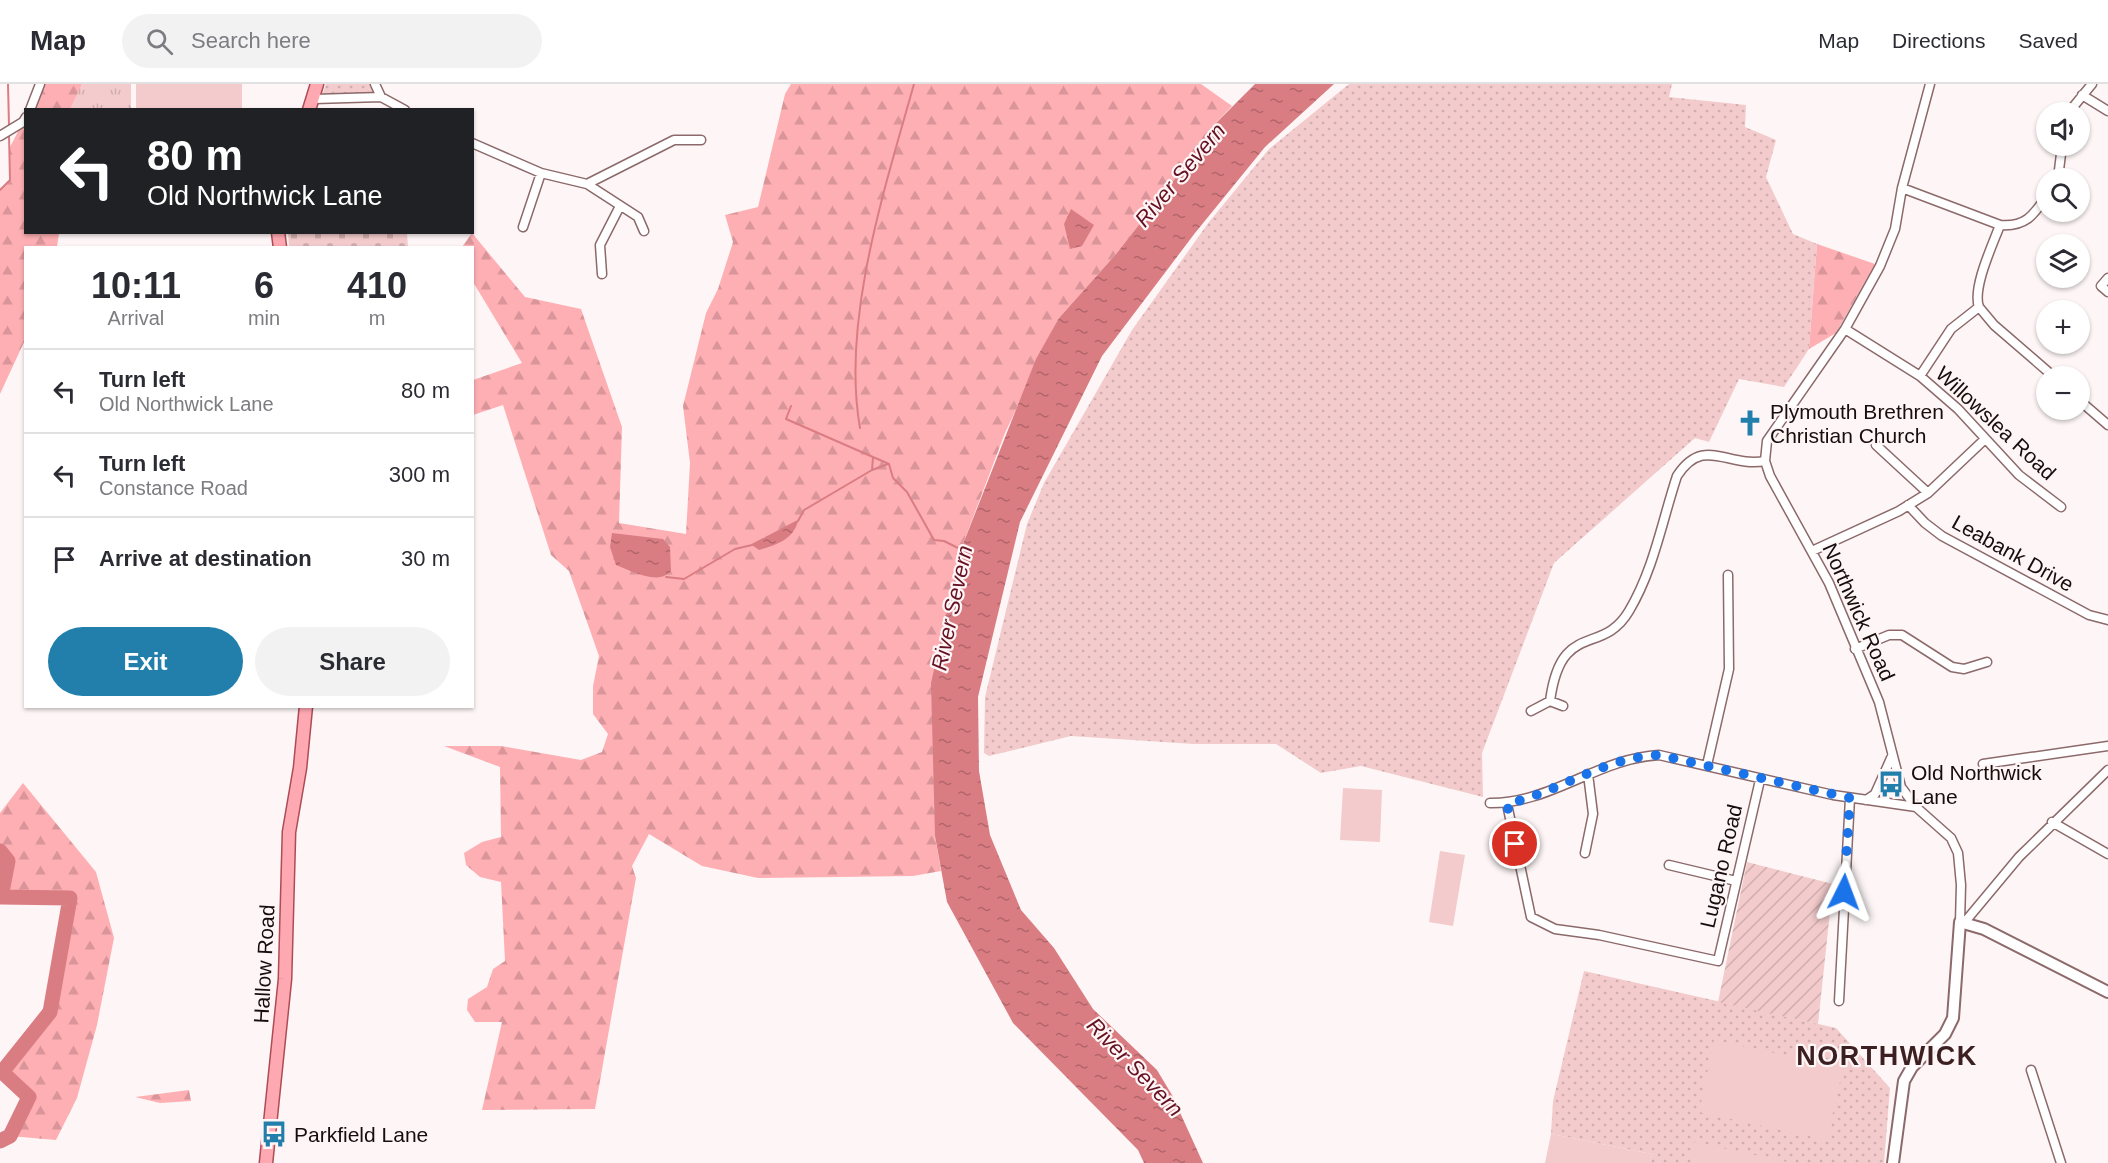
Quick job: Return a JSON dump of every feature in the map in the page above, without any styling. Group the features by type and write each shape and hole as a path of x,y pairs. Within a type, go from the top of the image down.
{"main road":[{"path":"312,104 317,84"},
{"name":"Hallow Road","path":"266,1163 285,979 289,832 300,768 306,708"}],"street":[{"path":"31,108 40,84"},
{"path":"375,84 381,97"},
{"path":"1550,701 1553,680 1567,652 1587,639 1617,627 1629,612 1646,576 1671,493 1684,465 1703,454 1717,455 1743,463 1765,460 1771,435 1845,328 1880,266 1895,229 1902,188 1930,84"},
{"path":"2077,102 2091,84"},
{"path":"2082,95 2108,111"},
{"path":"312,104 381,97 401,108"},
{"path":"0,135 24,120"},
{"path":"587,184 674,140 701,141"},
{"path":"474,144 542,173 587,184 638,217 644,231"},
{"path":"523,227 542,173"},
{"path":"1902,188 2001,225 2014,226 2024,223 2036,212"},
{"path":"602,274 600,245 620,207"},
{"path":"2001,225 1983,270 1977,302 1994,325 2041,366"},
{"path":"2108,278 2102,286 2108,292"},
{"path":"1920,376 1952,329 1979,307"},
{"name":"Willowslea Road","path":"1845,328 1920,376 1958,410 2019,476 2061,507"},
{"path":"2090,409 2108,425"},
{"path":"1812,551 1928,493 1984,440"},
{"path":"1876,445 1928,493"},
{"name":"Northwick Road","path":"1765,460 1796,526 1829,583 1879,702 1901,787 1916,807 1951,838 1958,853 1962,923 1953,1018 1945,1034 1912,1067 1904,1082 1893,1163"},
{"name":"Leabank Drive","path":"1908,505 1925,523 1942,536 2088,615 2108,620"},
{"path":"1707,765 1729,669 1728,575"},
{"path":"1855,649 1888,635 1902,635 1952,667 1964,669 1987,662"},
{"path":"1530,711 1550,701 1563,706"},
{"path":"1983,764 2108,746"},
{"path":"1490,803 1507,804 1529,799 1638,756 1659,755 1707,765 1760,780 1850,798 1916,807"},
{"path":"1866,800 1875,794 1892,756"},
{"path":"2108,770 2052,822 1962,923 1984,929 2108,992"},
{"path":"1585,853 1593,814 1588,774"},
{"name":"Lugano Road","path":"1507,804 1531,917 1555,929 1599,935 1718,961 1760,780"},
{"path":"1839,1001 1850,798"},
{"path":"2052,822 2108,854"},
{"path":"1669,866 1736,881"},
{"path":"2031,1070 2061,1163"}],"green space":[{"path":"44,84 82,84 73,108 31,108"},
{"path":"82,84 131,84 131,108 70,108"},
{"path":"136,84 242,84 242,108 136,108"},
{"path":"326,84 375,84 381,97 322,95"},
{"path":"791,84 1201,84 1232,106 1204,135 1181,171 1116,254 1059,318 1005,433 961,549 935,836 941,871 913,876 758,878 702,866 649,834 632,866 636,878 595,1109 482,1110 502,1022 475,1022 467,1010 468,999 487,987 493,969 505,961 501,882 480,877 466,865 464,853 482,842 501,837 500,767 444,746 501,746 581,760 602,752 608,734 593,714 593,686 599,656 569,571 551,555 503,405 474,415 474,380 522,363 474,284 474,246 463,246 473,234 525,297 581,309 622,427 619,523 686,534 690,463 683,406 706,313 718,289 733,242 725,215 758,207 785,94"},
{"path":"1349,84 1672,84 1669,97 1746,105 1745,127 1776,140 1766,177 1793,234 1817,244 1809,349 1784,387 1739,379 1709,442 1695,438 1554,563 1482,753 1483,797 1361,766 1321,773 1276,744 1193,744 1071,736 989,756 984,753 985,697 1027,524 1044,483 1132,330 1209,222 1269,149"},
{"path":"24,120 24,234 59,234 57,246 24,246 24,342 0,394 0,190 10,180 9,149"},
{"path":"288,234 407,234 408,246 289,246"},
{"path":"1817,244 1875,264 1836,333 1809,349"},
{"path":"23,783 96,872 114,938 97,1025 77,1098 56,1140 10,1136 28,1097 2,1072 50,1012 70,898 0,901 8,861 0,851 0,813"},
{"path":"1343,788 1382,790 1380,842 1340,840"},
{"path":"1440,851 1465,855 1453,926 1429,922"},
{"path":"1747,862 1833,884 1818,1024 1718,1002"},
{"path":"1584,971 1836,1028 1890,1088 1884,1163 1650,1163 1652,1154 1551,1134 1553,1101"},
{"path":"1714,1040 1843,1068 1827,1140 1699,1112"},
{"path":"189,1090 191,1101 160,1103 135,1097"},
{"path":"1551,1134 1652,1154 1650,1163 1545,1163"},
{"path":"1694,1142 1792,1163 1690,1163"}],"water":[{"name":"River Severn","path":"1255,84 1334,84 1265,147 1195,233 1102,356 1020,522 978,697 979,771 990,835 1021,910 1054,948 1093,1009 1157,1070 1172,1095 1203,1163 1144,1163 1138,1150 1013,1023 947,902 935,836 931,683 961,549 1036,359 1059,318 1116,254 1181,171 1204,135"},
{"path":"1071,209 1094,225 1082,246 1070,249 1064,224"},
{"path":"798,521 792,533 777,544 759,550 752,545"},
{"path":"612,533 663,539 670,547 671,571 666,575 652,577 616,565 610,547"}],"waterway":[{"path":"8,84 9,126"},
{"path":"860,428 856,387 856,344 861,300 879,210 914,84"},
{"path":"0,190 10,180 9,135"},
{"name":"River Severn","path":"791,406 786,419 889,464 893,478 907,492 934,540 944,541 962,550"},
{"path":"666,577 684,579 735,549 752,545 798,521 804,510 872,470 873,457"},
{"path":"872,470 888,464"},
{"path":"0,851 8,861 1,897 70,898 50,1012 2,1072 29,1097 10,1136 0,1141"}],"place":[{"name":"Plymouth Brethren Christian Church","path":"1750,423"},
{"name":"Old Northwick Lane","path":"1891,784"},
{"name":"Parkfield Lane","path":"274,1134"}],"district":[{"name":"NORTHWICK","path":"1887,1056"}],"route":[{"path":"1515,844 1507,804 1529,799 1636,756 1659,755 1850,798 1844,892"}]}
